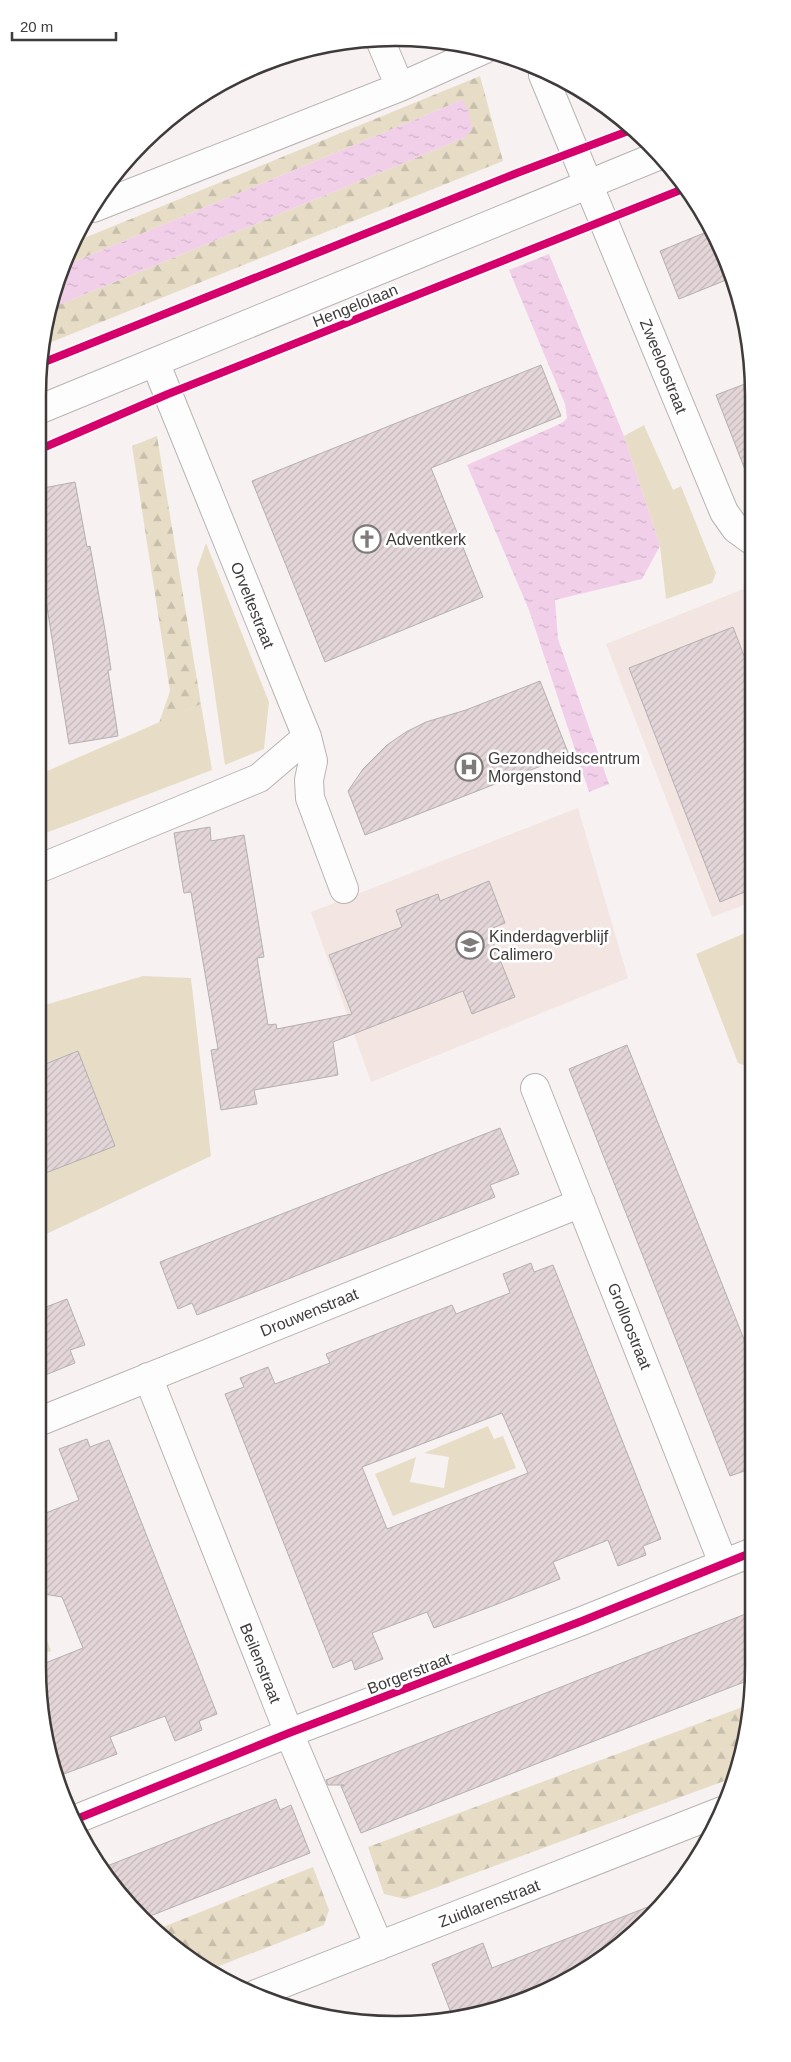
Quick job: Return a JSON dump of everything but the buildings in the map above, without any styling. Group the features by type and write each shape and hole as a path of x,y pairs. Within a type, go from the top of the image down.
{"street":[{"path":"383,47 400,87"},
{"path":"103,204 400,87 472,55"},
{"name":"Zweeloostraat","path":"545,80 724,512 736,530 745,536"},
{"name":"Hengelolaan","path":"46,407 652,159"},
{"name":"Orveltestraat","path":"155,362 307,737 313,761 309,780 310,798 344,889"},
{"path":"46,866 259,778 307,737"},
{"name":"Grolloostraat","path":"535,1088 723,1563"},
{"name":"Drouwenstraat","path":"46,1419 581,1203"},
{"name":"Beilenstraat","path":"148,1377 289,1733 379,1946"},
{"name":"Borgerstraat","path":"80,1817 289,1733 582,1621 745,1555"},
{"name":"Zuidlarenstraat","path":"265,1990 712,1815"}],"shaded area":[{"path":"745,588 745,905 712,917 606,644"},
{"name":"Kinderdagverblijf Calimero","path":"578,808 628,978 371,1082 311,912"}],"green space":[{"path":"480,76 503,161 50,342 58,305 464,138 462,100 73,262 83,238"},
{"path":"644,425 673,490 681,486 716,573 712,583 666,599 660,546 624,436"},
{"path":"157,436 201,704 159,723 170,691 132,446"},
{"path":"206,543 269,702 264,749 225,765 197,569"},
{"path":"201,704 212,770 46,833 46,772"},
{"path":"745,933 745,1066 738,1063 696,954"},
{"path":"143,976 191,978 211,1156 46,1234 46,1005"},
{"path":"488,1426 494,1439 503,1436 516,1468 393,1516 375,1474 416,1457 410,1482 444,1488 449,1457 424,1453"},
{"path":"46,1637 51,1651 46,1653"},
{"path":"742,1707 733,1757 725,1781 405,1899 384,1894 368,1847"},
{"path":"313,1867 329,1910 324,1925 217,1967 183,1944 163,1927"}],"water":[{"path":"462,100 469,111 472,130 464,138 58,305 73,262"},
{"path":"549,254 624,436 660,546 642,579 555,600 558,639 609,784 589,792 529,610 467,465 562,423 567,418 565,404 509,270"}],"cycle path":[{"path":"48,361 517,173 625,132"},
{"path":"46,447 168,394 679,191"},
{"path":"80,1817 289,1733 582,1621 745,1555"}],"place":[{"name":"Adventkerk","path":"367,539"},
{"name":"Gezondheidscentrum Morgenstond","path":"469,767"},
{"name":"Kinderdagverblijf Calimero","path":"470,945"}]}
